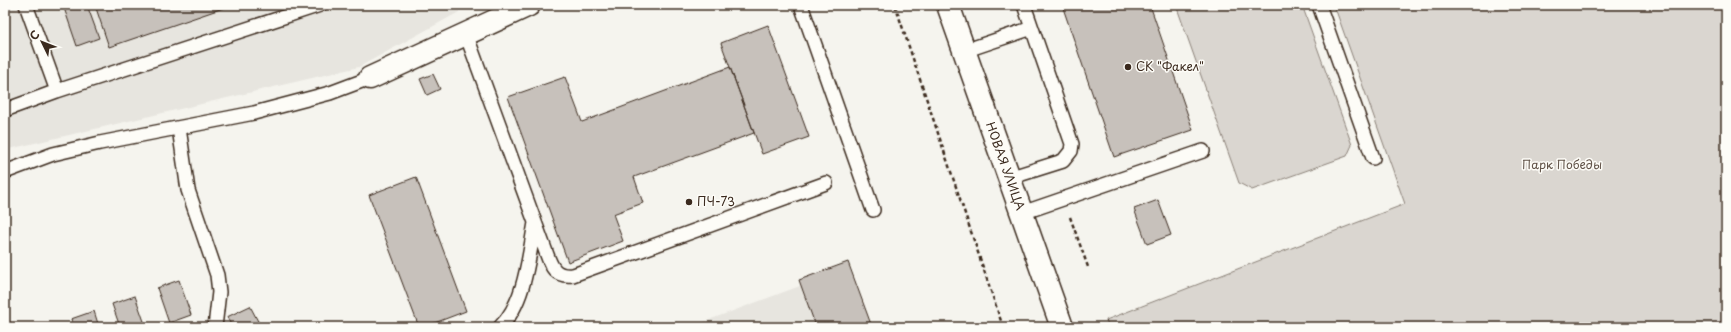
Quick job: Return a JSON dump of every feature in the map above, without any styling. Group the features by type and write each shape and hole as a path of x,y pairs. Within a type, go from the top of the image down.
{"street":[{"path":"370,78 529,5"},
{"name":"НОВАЯ УЛИЦА","path":"948,5 1062,327"}],"lane":[{"path":"26,5 57,91"},
{"path":"5,110 57,91 320,5"},
{"path":"802,5 873,210"},
{"path":"1009,178 1063,161 1068,157 1072,144 1024,5"},
{"path":"1319,5 1373,158"},
{"path":"964,51 1032,28"},
{"path":"466,34 535,223 555,270 560,275 573,275 826,183"},
{"path":"5,172 53,154 100,143 254,113 330,93 370,78"},
{"path":"179,128 188,190 217,275 219,292 215,327"},
{"path":"1022,213 1203,151"},
{"path":"500,327 513,309 520,294 535,223"}],"path":[{"path":"895,5 1003,327"},
{"path":"1064,199 1088,267"}],"shaded area":[{"path":"5,5 460,5 459,12 359,67 5,150"},
{"path":"848,262 872,327 690,327 800,286 799,280"}],"green space":[{"path":"1176,5 1302,5 1352,145 1347,156 1252,190 1239,183"},
{"name":"Парк Победы","path":"1334,5 1726,5 1726,327 1109,327 1106,320 1405,204"}],"building":[{"path":"63,5 87,5 99,38 77,46"},
{"path":"95,5 232,5 109,47"},
{"name":"СК \"Факел\"","path":"1062,5 1150,5 1193,130 1114,157"},
{"path":"768,25 809,137 762,154 721,43"},
{"path":"730,67 754,133 634,177 643,203 613,214 623,241 568,262 508,97 565,77 582,122"},
{"path":"433,74 440,89 427,95 420,79"},
{"path":"416,177 466,311 424,327 419,327 369,195"},
{"path":"1158,200 1171,235 1147,244 1134,209"},
{"path":"848,262 872,327 816,327 799,280"},
{"path":"179,280 191,315 169,323 157,288"},
{"path":"135,296 146,327 120,327 112,304"},
{"path":"250,306 261,327 232,327 227,317"},
{"path":"94,311 99,327 74,327 71,319"}],"place":[{"name":"СК \"Факел\"","path":"1128,67"},
{"name":"ПЧ-73","path":"689,202"}]}
